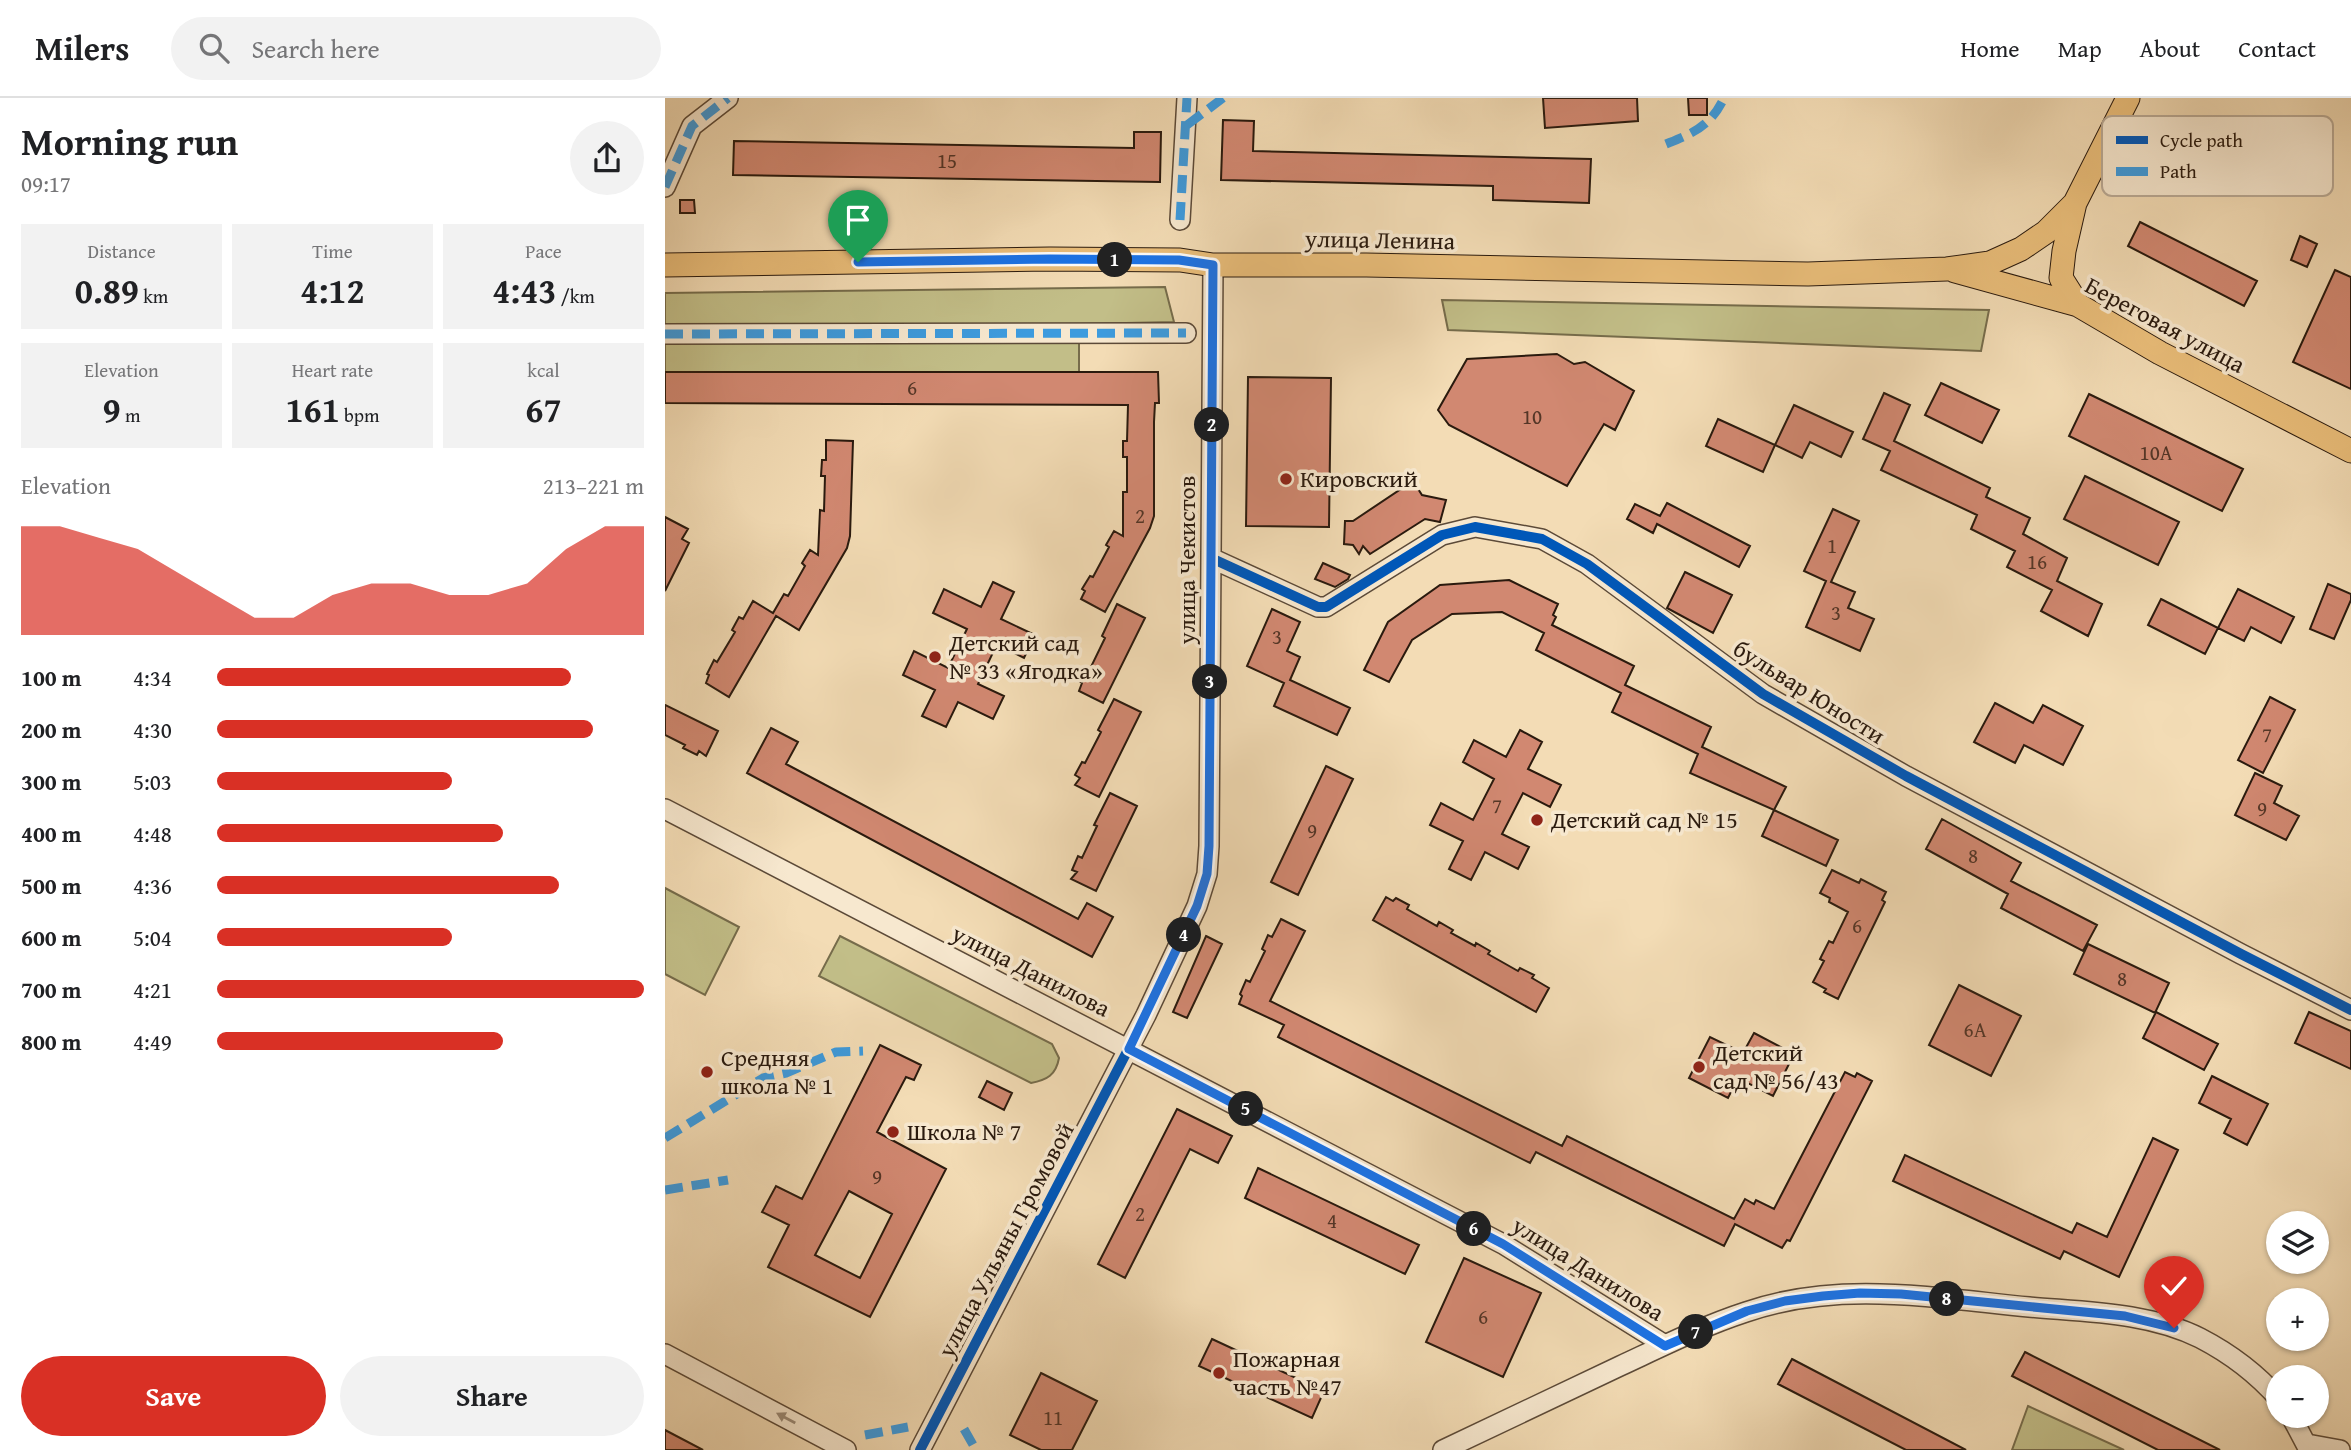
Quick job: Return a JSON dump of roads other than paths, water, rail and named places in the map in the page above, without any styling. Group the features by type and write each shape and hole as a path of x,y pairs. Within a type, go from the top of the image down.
{"main road":[{"name":"улица Ленина","path":"2119,116 2128,98"},
{"name":"улица Ленина","path":"2078,305 2061,278 2064,251 2075,204 2102,150"},
{"name":"улица Ленина","path":"665,265 1050,259 1179,260 1213,265 1366,265 1808,274 1947,269 1990,263 2021,249 2046,232 2075,204"},
{"name":"Береговая улица","path":"1947,269 2078,305 2160,353 2351,451"}],"street":[{"path":"665,187 692,125 728,98"},
{"path":"1180,220 1187,98"},
{"name":"улица Чекистов","path":"1129,1049 1197,906 1207,874 1213,265"},
{"path":"665,334 1186,333"},
{"name":"бульвар Юности","path":"1211,558 1318,607 1327,607 1442,536 1475,527 1542,539 1587,564 1774,700 1919,783 2351,1010"},
{"name":"улица Данилова","path":"665,809 1503,1244 1665,1346"},
{"name":"улица Ульяны Громовой","path":"920,1450 1129,1049"},
{"path":"1443,1450 1665,1346 1747,1311 1785,1301 1836,1295 1901,1294 2125,1316 2174,1328 2199,1338 2244,1367 2266,1387"},
{"path":"665,1354 846,1450"},
{"path":"2298,1428 2308,1447 2340,1450"}],"place":[{"name":"Кировский","path":"1286,479"},
{"name":"Детский сад № 33 «Ягодка»","path":"935,657"},
{"name":"Детский сад № 15","path":"1537,820"},
{"name":"Детский сад № 56/43","path":"1699,1067"},
{"name":"Средняя школа № 1","path":"707,1072"},
{"name":"Школа № 7","path":"893,1132"},
{"name":"Пожарная часть №47","path":"1219,1373"}]}
